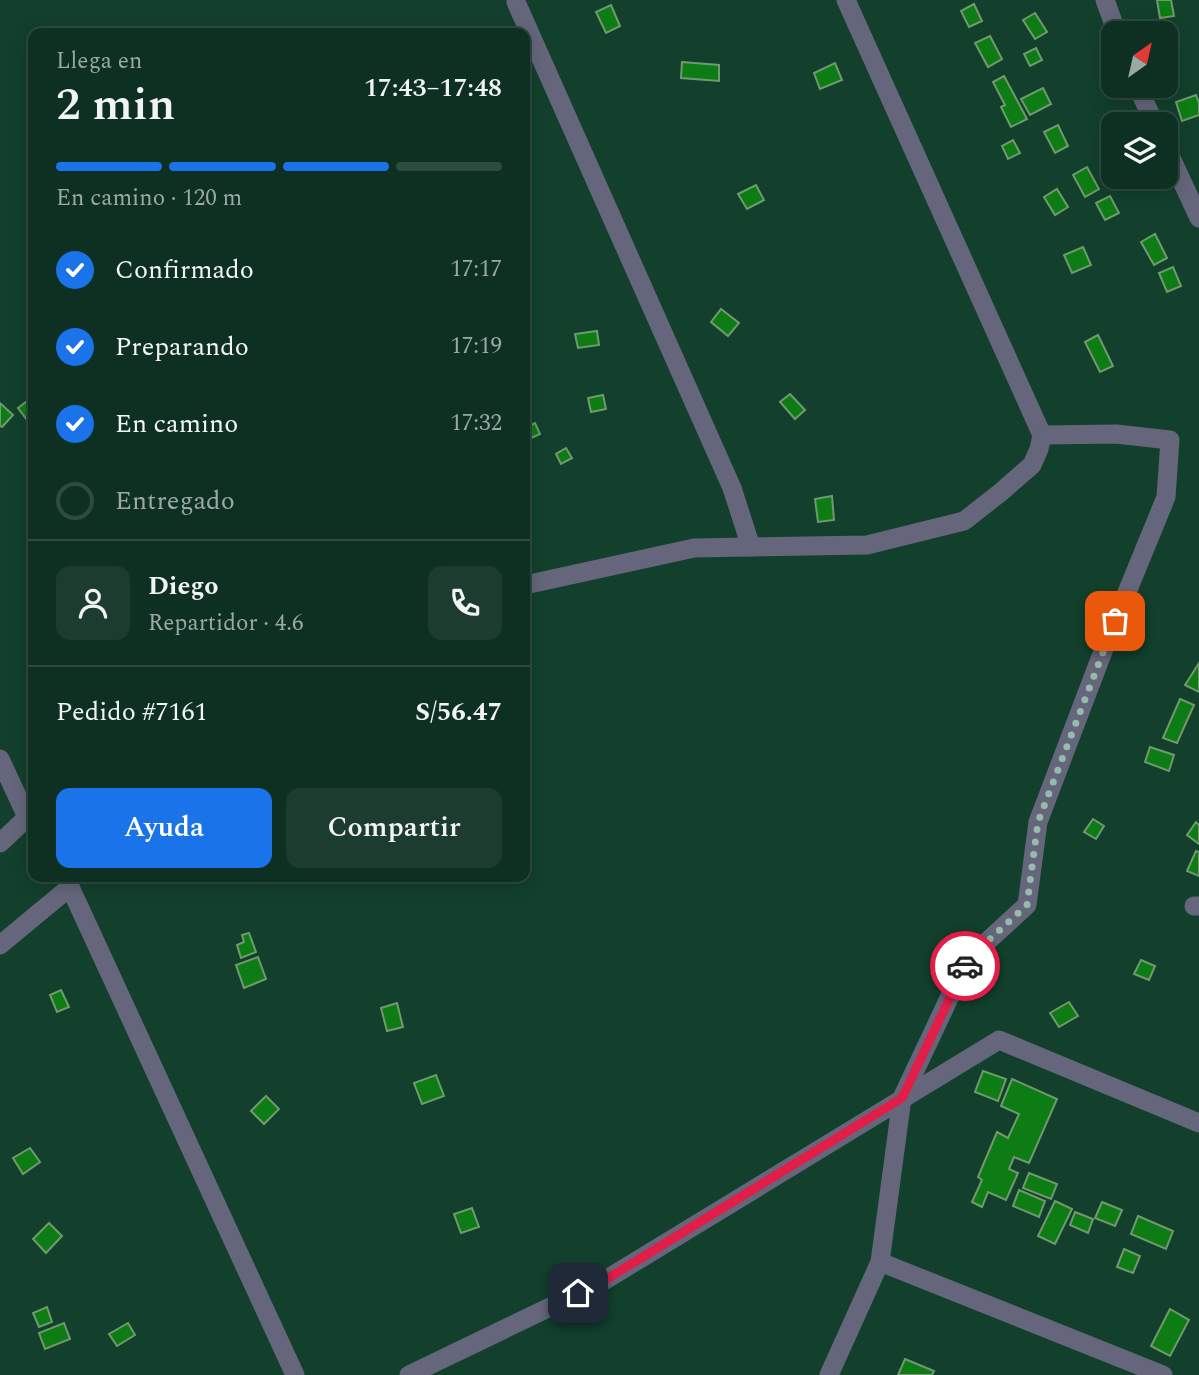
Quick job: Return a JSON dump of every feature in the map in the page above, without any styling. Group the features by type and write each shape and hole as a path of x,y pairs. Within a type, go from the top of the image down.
{"street":[{"path":"530,584 694,548 867,545 964,522 1032,465 1042,435 846,0"},
{"path":"1105,0 1113,21"},
{"path":"516,2 528,28"},
{"path":"530,34 732,488 751,547"},
{"path":"1178,173 1199,218"},
{"path":"829,1375 880,1262 902,1098 967,960 1027,905 1038,822 1105,646 1166,497 1170,440 1116,434 1042,435"},
{"path":"0,760 28,810"},
{"path":"0,843 28,816"},
{"path":"0,945 70,887 295,1375"},
{"path":"409,1375 602,1282 999,1040 1199,1122"},
{"path":"880,1262 1163,1375"}],"building":[{"path":"1157,0 1171,0 1174,16 1160,18"},
{"path":"974,4 982,21 969,27 961,11"},
{"path":"611,5 620,26 606,33 596,12"},
{"path":"1035,13 1047,32 1035,39 1023,20"},
{"path":"990,36 1002,59 988,67 975,43"},
{"path":"1036,48 1042,60 1030,66 1024,54"},
{"path":"682,62 719,65 719,81 681,78"},
{"path":"835,63 842,80 820,89 814,73"},
{"path":"1004,76 1027,119 1011,127 1001,107 1005,105 993,82"},
{"path":"1043,88 1051,104 1030,115 1021,99"},
{"path":"1196,95 1199,115 1182,121 1176,102"},
{"path":"1058,125 1068,146 1055,153 1044,132"},
{"path":"1013,140 1020,153 1008,159 1002,146"},
{"path":"1087,167 1099,189 1085,197 1073,175"},
{"path":"756,185 764,200 747,209 738,194"},
{"path":"1057,189 1068,207 1055,215 1044,197"},
{"path":"1110,196 1119,213 1105,220 1096,203"},
{"path":"1155,234 1167,258 1154,265 1141,242"},
{"path":"1083,247 1091,265 1072,273 1064,255"},
{"path":"1173,267 1181,286 1167,292 1159,273"},
{"path":"721,309 739,323 728,336 711,322"},
{"path":"597,331 599,345 578,348 575,334"},
{"path":"1098,335 1113,366 1100,372 1085,342"},
{"path":"790,394 805,410 795,419 780,402"},
{"path":"603,395 606,409 591,412 588,398"},
{"path":"28,400 28,419 27,420 18,408"},
{"path":"0,403 13,415 2,427 0,426"},
{"path":"535,423 540,434 530,439 530,426"},
{"path":"566,448 572,458 561,464 556,454"},
{"path":"832,496 834,520 818,522 815,499"},
{"path":"1199,663 1199,692 1185,685"},
{"path":"1180,699 1194,705 1177,743 1163,738"},
{"path":"1150,747 1174,755 1169,771 1145,762"},
{"path":"1093,819 1104,826 1096,839 1084,832"},
{"path":"1196,822 1199,825 1199,844 1187,835"},
{"path":"1196,851 1199,852 1199,876 1187,871"},
{"path":"249,933 256,952 241,958 237,945 244,942 242,935"},
{"path":"258,957 266,979 244,988 236,965"},
{"path":"1141,960 1155,966 1149,980 1134,974"},
{"path":"61,990 69,1007 57,1012 50,995"},
{"path":"1069,1002 1078,1016 1059,1027 1050,1013"},
{"path":"397,1003 403,1027 387,1031 381,1008"},
{"path":"983,1071 1006,1079 998,1101 975,1092"},
{"path":"436,1075 444,1096 422,1104 414,1083"},
{"path":"1012,1079 1057,1099 1029,1163 1014,1157 1009,1169 1018,1173 1006,1200 988,1192 982,1207 972,1202 982,1180 978,1177 997,1132 1008,1138 1019,1114 1001,1106"},
{"path":"266,1096 279,1109 264,1124 251,1111"},
{"path":"30,1148 40,1162 23,1174 13,1158"},
{"path":"1029,1173 1057,1184 1051,1199 1023,1188"},
{"path":"1019,1190 1045,1201 1039,1217 1013,1206"},
{"path":"1055,1201 1072,1209 1055,1244 1038,1236"},
{"path":"1102,1202 1122,1210 1115,1226 1095,1218"},
{"path":"472,1208 479,1227 461,1233 454,1214"},
{"path":"1075,1212 1093,1219 1088,1233 1070,1225"},
{"path":"1138,1216 1173,1231 1166,1249 1131,1234"},
{"path":"49,1223 62,1236 46,1253 33,1239"},
{"path":"1124,1249 1140,1256 1133,1273 1117,1267"},
{"path":"47,1307 52,1322 39,1327 33,1313"},
{"path":"1170,1309 1189,1320 1170,1356 1151,1346"},
{"path":"64,1323 70,1339 45,1349 39,1333"},
{"path":"128,1323 135,1335 117,1346 109,1334"},
{"path":"905,1359 934,1371 932,1375 898,1375"}],"way so far":[{"path":"965,966 967,960 1027,905 1038,822 1115,621"}],"route":[{"path":"578,1293 602,1282 902,1098 965,966"}]}
